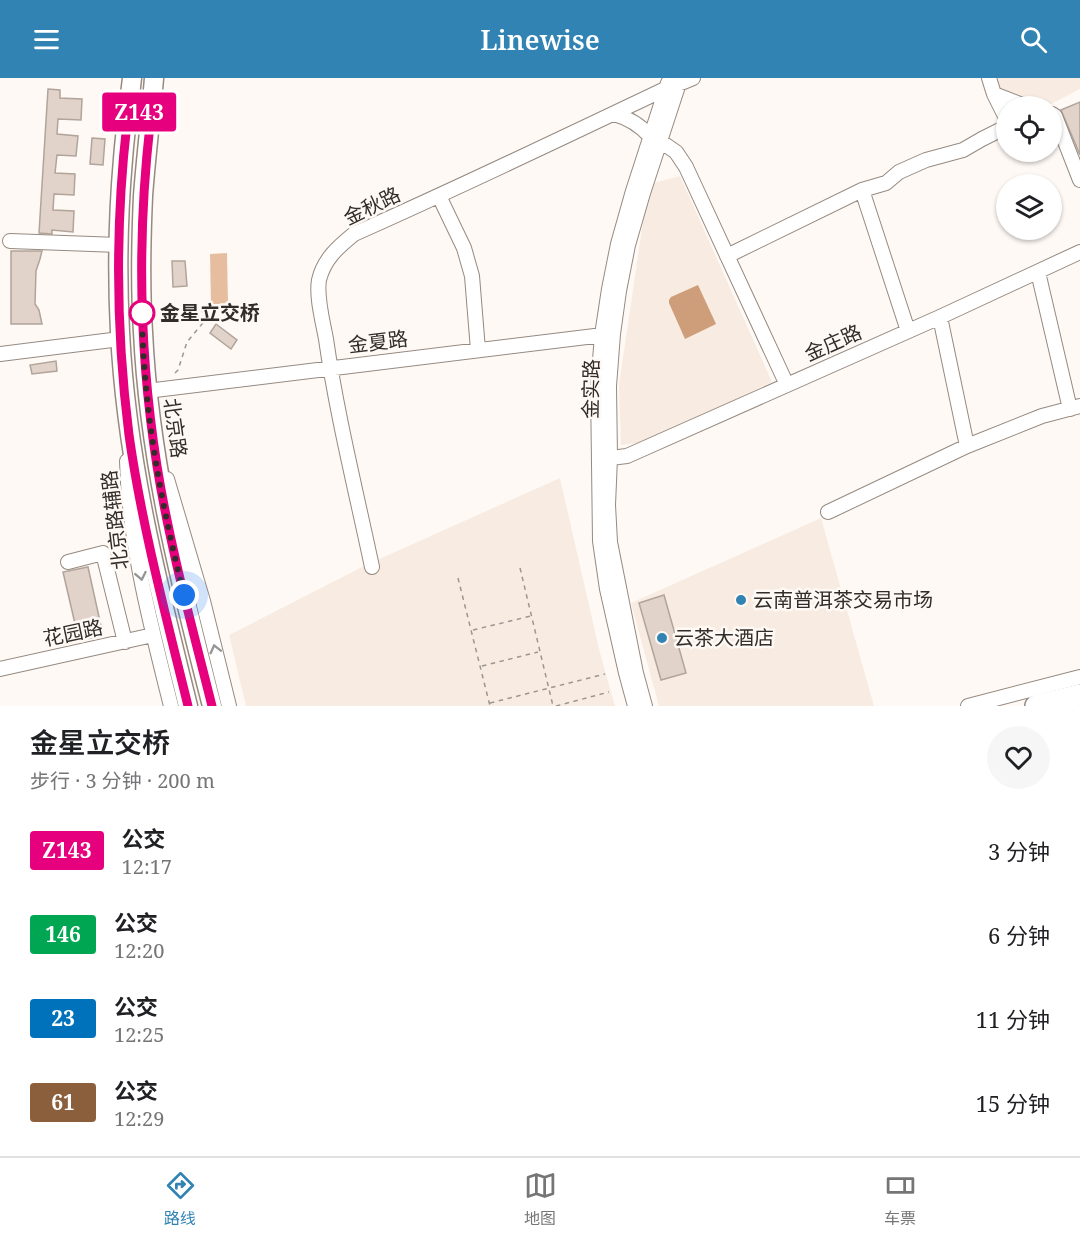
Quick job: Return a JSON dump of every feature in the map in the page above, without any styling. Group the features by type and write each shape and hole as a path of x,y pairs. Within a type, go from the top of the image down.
{"highway":[{"path":"1036,706 1080,695"}],"main road":[{"path":"132,78 121,182 118,298 120,339 129,435 150,552 188,706"},
{"name":"北京路","path":"154,78 143,195 141,263 142,330 147,391 161,490 212,706"},
{"path":"127,123 129,116 138,111 148,116 150,125"},
{"path":"199,654 207,683 217,706"},
{"path":"177,660 182,684 182,706"}],"street":[{"name":"金秋路","path":"372,567 330,368 319,282 325,263 338,246 354,234 614,114 674,82 693,78"},
{"path":"989,78 996,98"},
{"name":"金实路","path":"635,706 608,596 600,541 609,386 608,335 628,245 656,139 674,82"},
{"path":"994,94 999,96"},
{"path":"614,114 626,117 676,152 686,167 787,385"},
{"path":"727,256 862,190 886,183 899,172 926,160 963,150 996,133"},
{"path":"1062,134 1080,180"},
{"path":"862,190 908,331"},
{"path":"439,196 464,248 472,276 478,350"},
{"path":"10,241 119,245"},
{"name":"金庄路","path":"605,459 627,456 1080,252"},
{"path":"828,512 967,446 1042,416 1077,409 1038,272"},
{"path":"940,317 967,446"},
{"name":"金夏路","path":"147,391 608,335"},
{"path":"0,354 120,339"},
{"path":"152,432 198,584 229,706"},
{"name":"北京路辅路","path":"129,435 127,458 138,564 171,706"},
{"name":"金实路","path":"605,459 610,542 636,673 645,706"},
{"path":"68,562 103,553 124,642"},
{"name":"花园路","path":"0,669 153,635"},
{"path":"968,706 1080,677"}],"path":[{"path":"175,373 187,342 207,318 202,311"},
{"path":"520,568 555,706 609,692"},
{"path":"458,578 490,705 604,674"},
{"path":"472,630 531,616"},
{"path":"481,666 540,652"}],"shaded area":[{"path":"997,78 1080,78 1080,89 1062,98 1062,96 1009,96 1001,93"},
{"path":"680,176 772,382 644,442 621,445 619,385 645,208 653,183"},
{"path":"227,253 228,304 211,304 210,254"},
{"path":"698,285 716,324 685,339 669,300"},
{"path":"560,478 599,649 615,706 246,706 229,635 366,565"},
{"name":"云南普洱茶交易市场","path":"821,518 874,706 659,706 631,603"}],"building":[{"path":"48,89 60,90 60,98 82,99 81,120 58,119 57,134 78,136 76,156 57,155 55,173 75,174 74,195 54,194 53,210 74,211 73,232 52,230 52,234 39,233"},
{"path":"1080,102 1080,155 1062,112 1062,110"},
{"path":"92,138 105,139 103,165 90,164"},
{"path":"11,251 42,251 36,271 35,304 42,324 11,324"},
{"path":"172,261 185,261 187,286 173,287"},
{"path":"216,324 237,340 231,349 210,333"},
{"path":"56,361 57,371 32,374 30,365"},
{"path":"88,567 103,635 79,641 63,572"},
{"name":"云茶大酒店","path":"664,595 686,673 661,680 639,603"}],"bus line":[{"name":"Z143","path":"188,706 141,506 129,435 122,366 118,263 123,159 129,116 138,111 148,116 150,125 143,195 141,280 142,330 152,432 175,557 212,706"}],"place":[{"name":"金星立交桥","path":"142,313"},
{"name":"云南普洱茶交易市场","path":"741,600"},
{"name":"云茶大酒店","path":"662,638"}],"route":[{"path":"142,313 148,398 157,467 184,595"}]}
